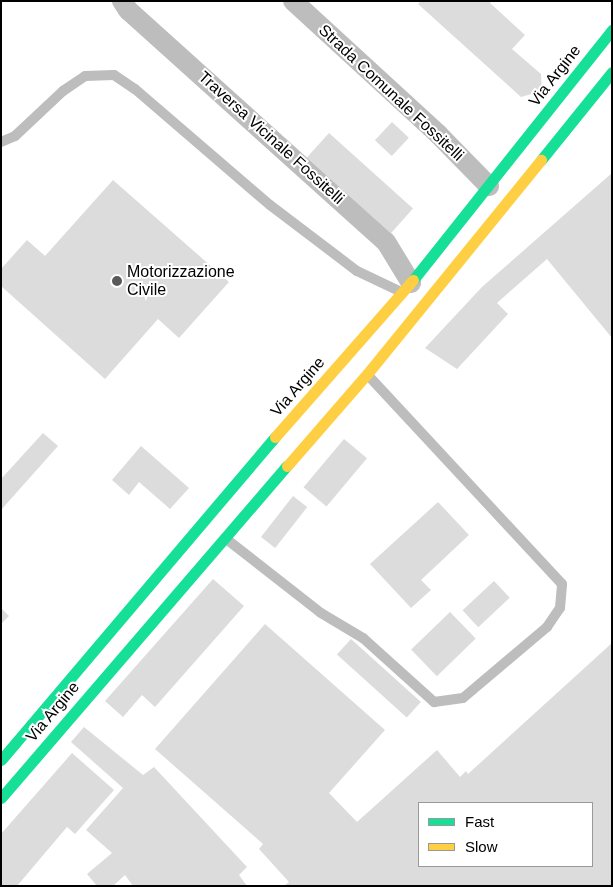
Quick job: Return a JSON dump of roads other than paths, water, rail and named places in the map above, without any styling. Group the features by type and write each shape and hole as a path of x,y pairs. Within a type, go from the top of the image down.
{"street":[{"name":"Traversa Vicinale Fossitelli","path":"122,1 128,10 386,242 407,288"},
{"name":"Strada Comunale Fossitelli","path":"292,1 438,134 489,186"},
{"name":"Via Argine","path":"1,760 239,480 407,288 612,30"},
{"name":"Via Argine","path":"1,798 224,537 367,374 612,72"}],"lane":[{"path":"1,142 15,136 62,91 85,76 114,75 135,89 270,204 357,271 407,288"},
{"path":"224,537 321,613 363,638 434,702 463,698 547,627 560,608 562,584 367,374"}],"place":[{"name":"Motorizzazione Civile","path":"117,281"}]}
